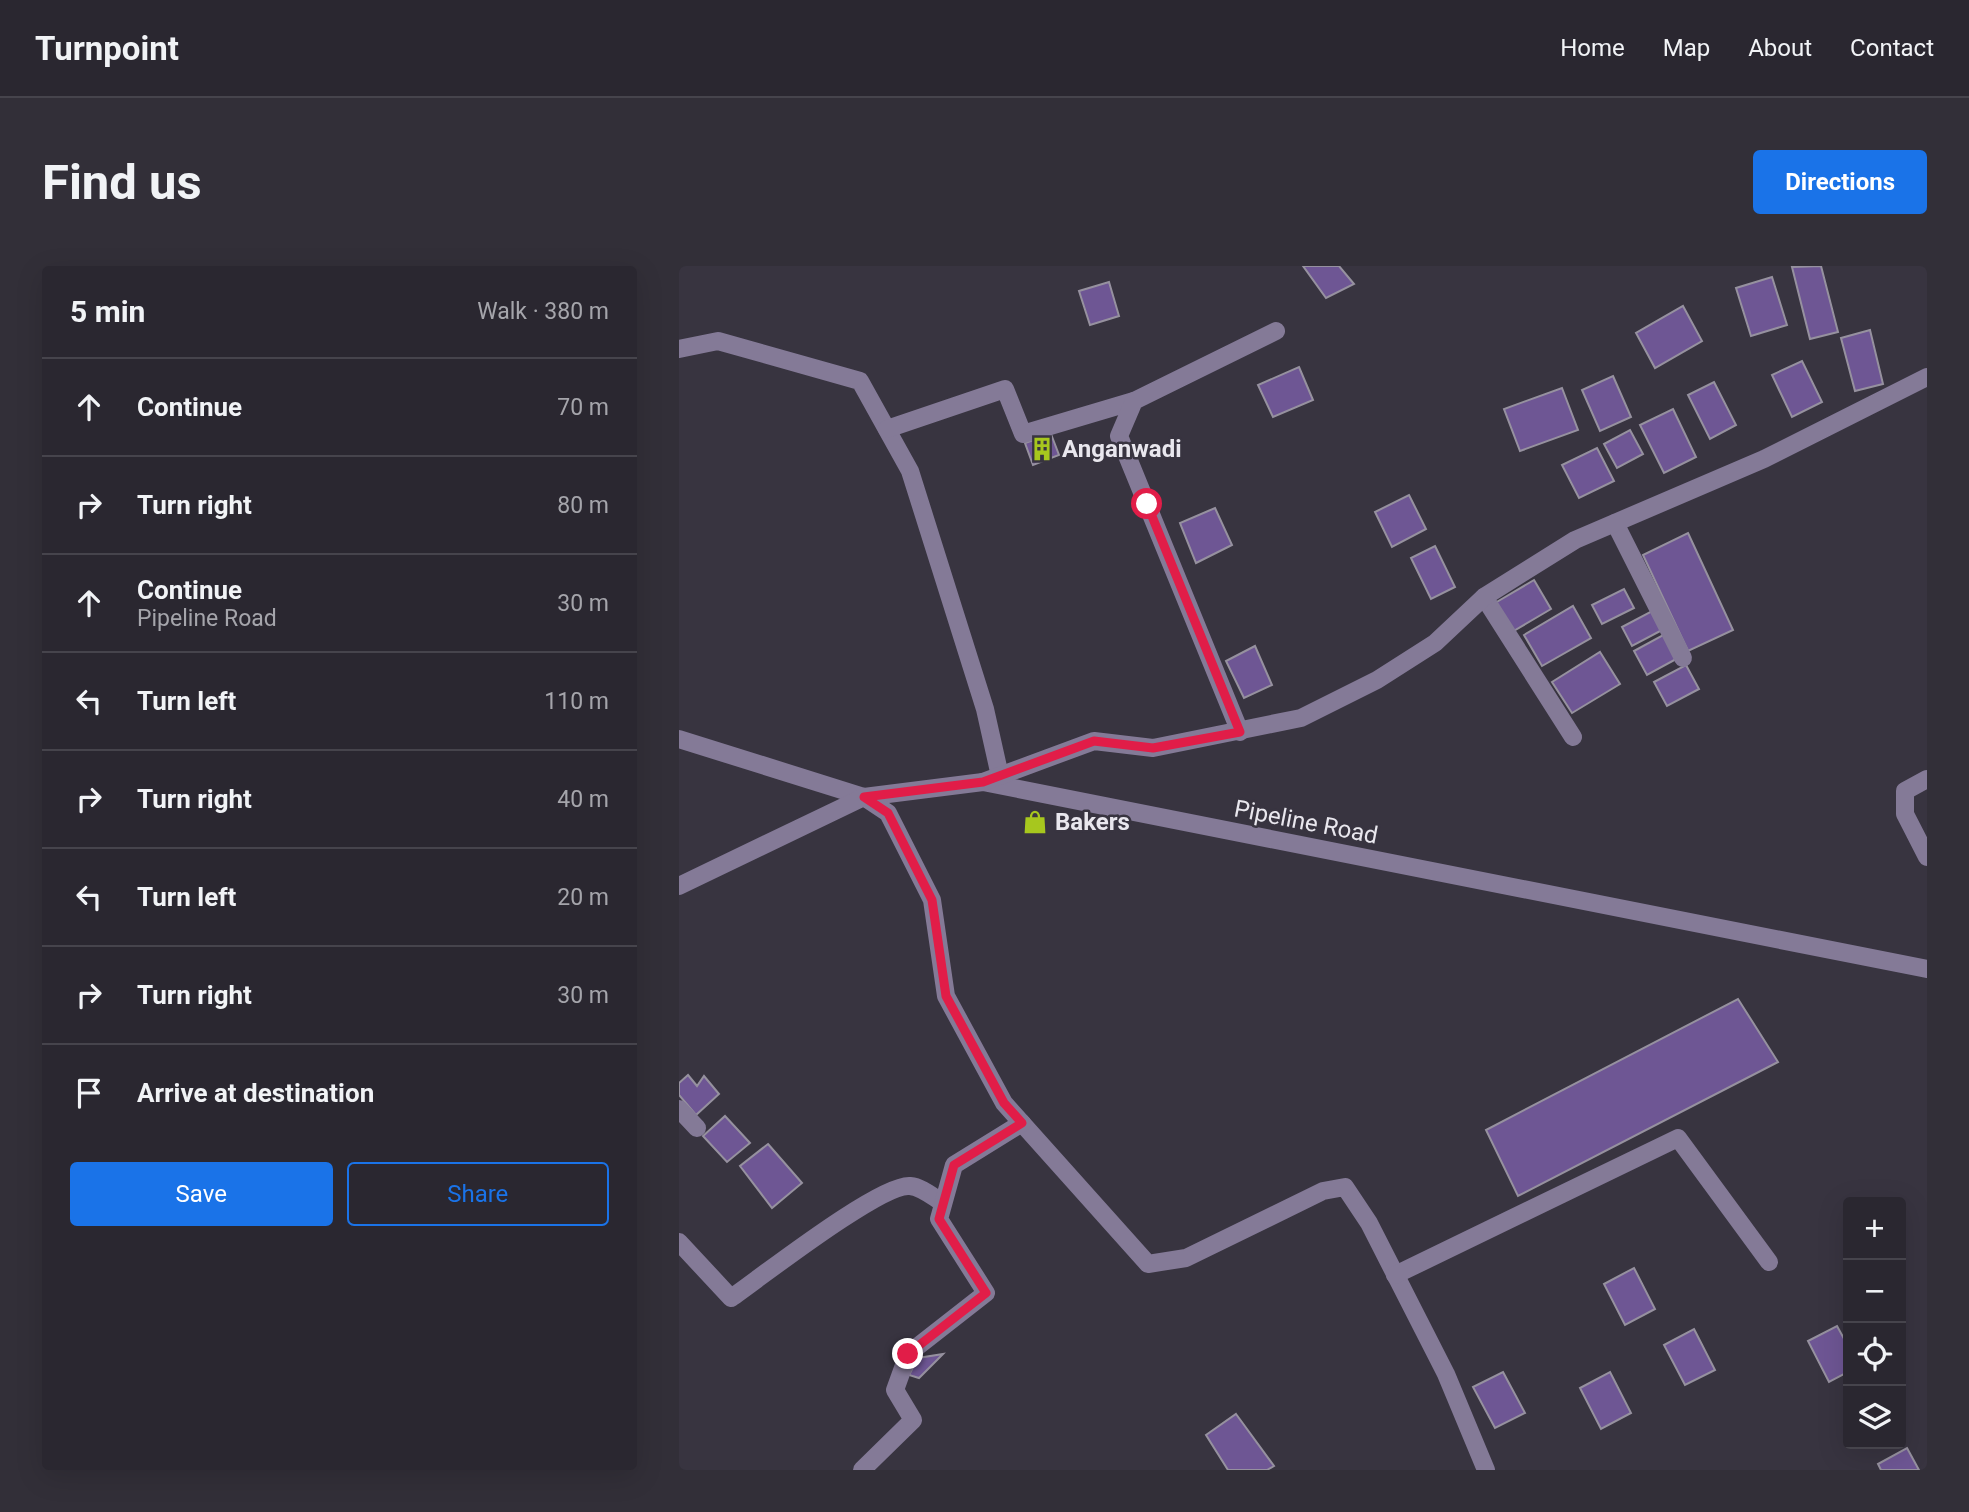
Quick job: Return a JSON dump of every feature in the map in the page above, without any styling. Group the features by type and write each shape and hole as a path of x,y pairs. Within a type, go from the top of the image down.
{"street":[{"path":"887,429 1005,389 1023,434 1134,401 1276,331"},
{"path":"679,349 718,341 860,382 910,471 985,709 1000,776"},
{"path":"983,782 1094,741 1153,748 1301,718 1377,680 1435,643 1483,597 1575,540 1764,458 1927,377"},
{"path":"1134,401 1119,436 1240,732"},
{"path":"1615,523 1683,658"},
{"path":"1483,597 1573,737"},
{"name":"Pipeline Road","path":"679,739 864,797 983,782 1927,969"},
{"path":"1927,779 1905,791 1906,814 1927,857"},
{"path":"679,886 864,797 888,813 932,900 946,996 1004,1103 1148,1264 1186,1258 1323,1191 1345,1187 1395,1275 1446,1374 1486,1470"},
{"path":"679,1109 697,1128"},
{"path":"862,1470 913,1420 895,1390 908,1354 986,1293 939,1219 954,1165 1022,1123"},
{"path":"1395,1275 1678,1138 1769,1262"},
{"path":"679,1242 731,1298 843,1217 907,1185 921,1189 943,1203"}],"building":[{"path":"1303,266 1339,266 1354,284 1326,298"},
{"path":"1821,266 1838,332 1810,339 1792,267"},
{"path":"1772,277 1787,325 1751,336 1736,288"},
{"path":"1109,282 1119,316 1090,325 1079,291"},
{"path":"1683,306 1702,341 1655,368 1636,333"},
{"path":"1870,330 1883,384 1855,391 1841,338"},
{"path":"1802,361 1822,402 1792,417 1772,375"},
{"path":"1299,367 1313,400 1273,417 1258,385"},
{"path":"1613,376 1631,417 1600,431 1582,390"},
{"path":"1714,382 1736,425 1710,439 1688,395"},
{"path":"1562,388 1578,430 1520,451 1504,409"},
{"path":"1673,409 1696,457 1664,473 1640,425"},
{"path":"1630,430 1643,454 1617,468 1604,444"},
{"name":"Anganwadi","path":"1051,434 1059,455 1033,465 1025,443"},
{"path":"1597,448 1614,481 1579,498 1562,465"},
{"path":"1409,495 1426,529 1392,547 1375,512"},
{"path":"1215,508 1232,545 1196,563 1180,523"},
{"path":"1688,533 1733,630 1688,651 1643,555"},
{"path":"1435,546 1455,587 1431,599 1411,558"},
{"path":"1534,580 1551,609 1512,632 1495,603"},
{"path":"1624,589 1634,608 1602,624 1592,605"},
{"path":"1573,606 1591,638 1542,666 1524,635"},
{"path":"1654,610 1664,629 1632,646 1622,627"},
{"path":"1665,634 1678,658 1647,675 1634,651"},
{"path":"1255,646 1272,685 1244,698 1226,661"},
{"path":"1600,652 1620,684 1572,713 1552,682"},
{"path":"1686,665 1699,689 1667,706 1654,682"},
{"path":"1738,999 1778,1062 1518,1196 1486,1130"},
{"path":"688,1075 697,1086 704,1076 719,1094 696,1115 679,1095 679,1083"},
{"path":"725,1116 750,1143 727,1162 703,1136"},
{"path":"768,1144 802,1183 772,1208 740,1166"},
{"path":"1634,1268 1655,1309 1625,1325 1604,1284"},
{"path":"1837,1326 1843,1337 1843,1375 1829,1382 1808,1341"},
{"path":"1694,1329 1715,1370 1685,1385 1664,1345"},
{"path":"943,1354 919,1378 909,1375 918,1358"},
{"path":"1503,1372 1525,1413 1495,1428 1473,1387"},
{"path":"1610,1372 1631,1413 1601,1429 1580,1388"},
{"path":"1236,1414 1274,1466 1267,1470 1228,1470 1206,1435"},
{"path":"1906,1449 1919,1470 1881,1470 1878,1464"}],"place":[{"name":"Anganwadi","path":"1042,449"},
{"name":"Bakers","path":"1035,822"}],"route":[{"path":"908,1354 986,1293 951,1242 939,1219 954,1165 1022,1123 1004,1103 946,996 932,900 888,813 864,797 983,782 1094,741 1153,748 1240,732 1147,504"}]}
